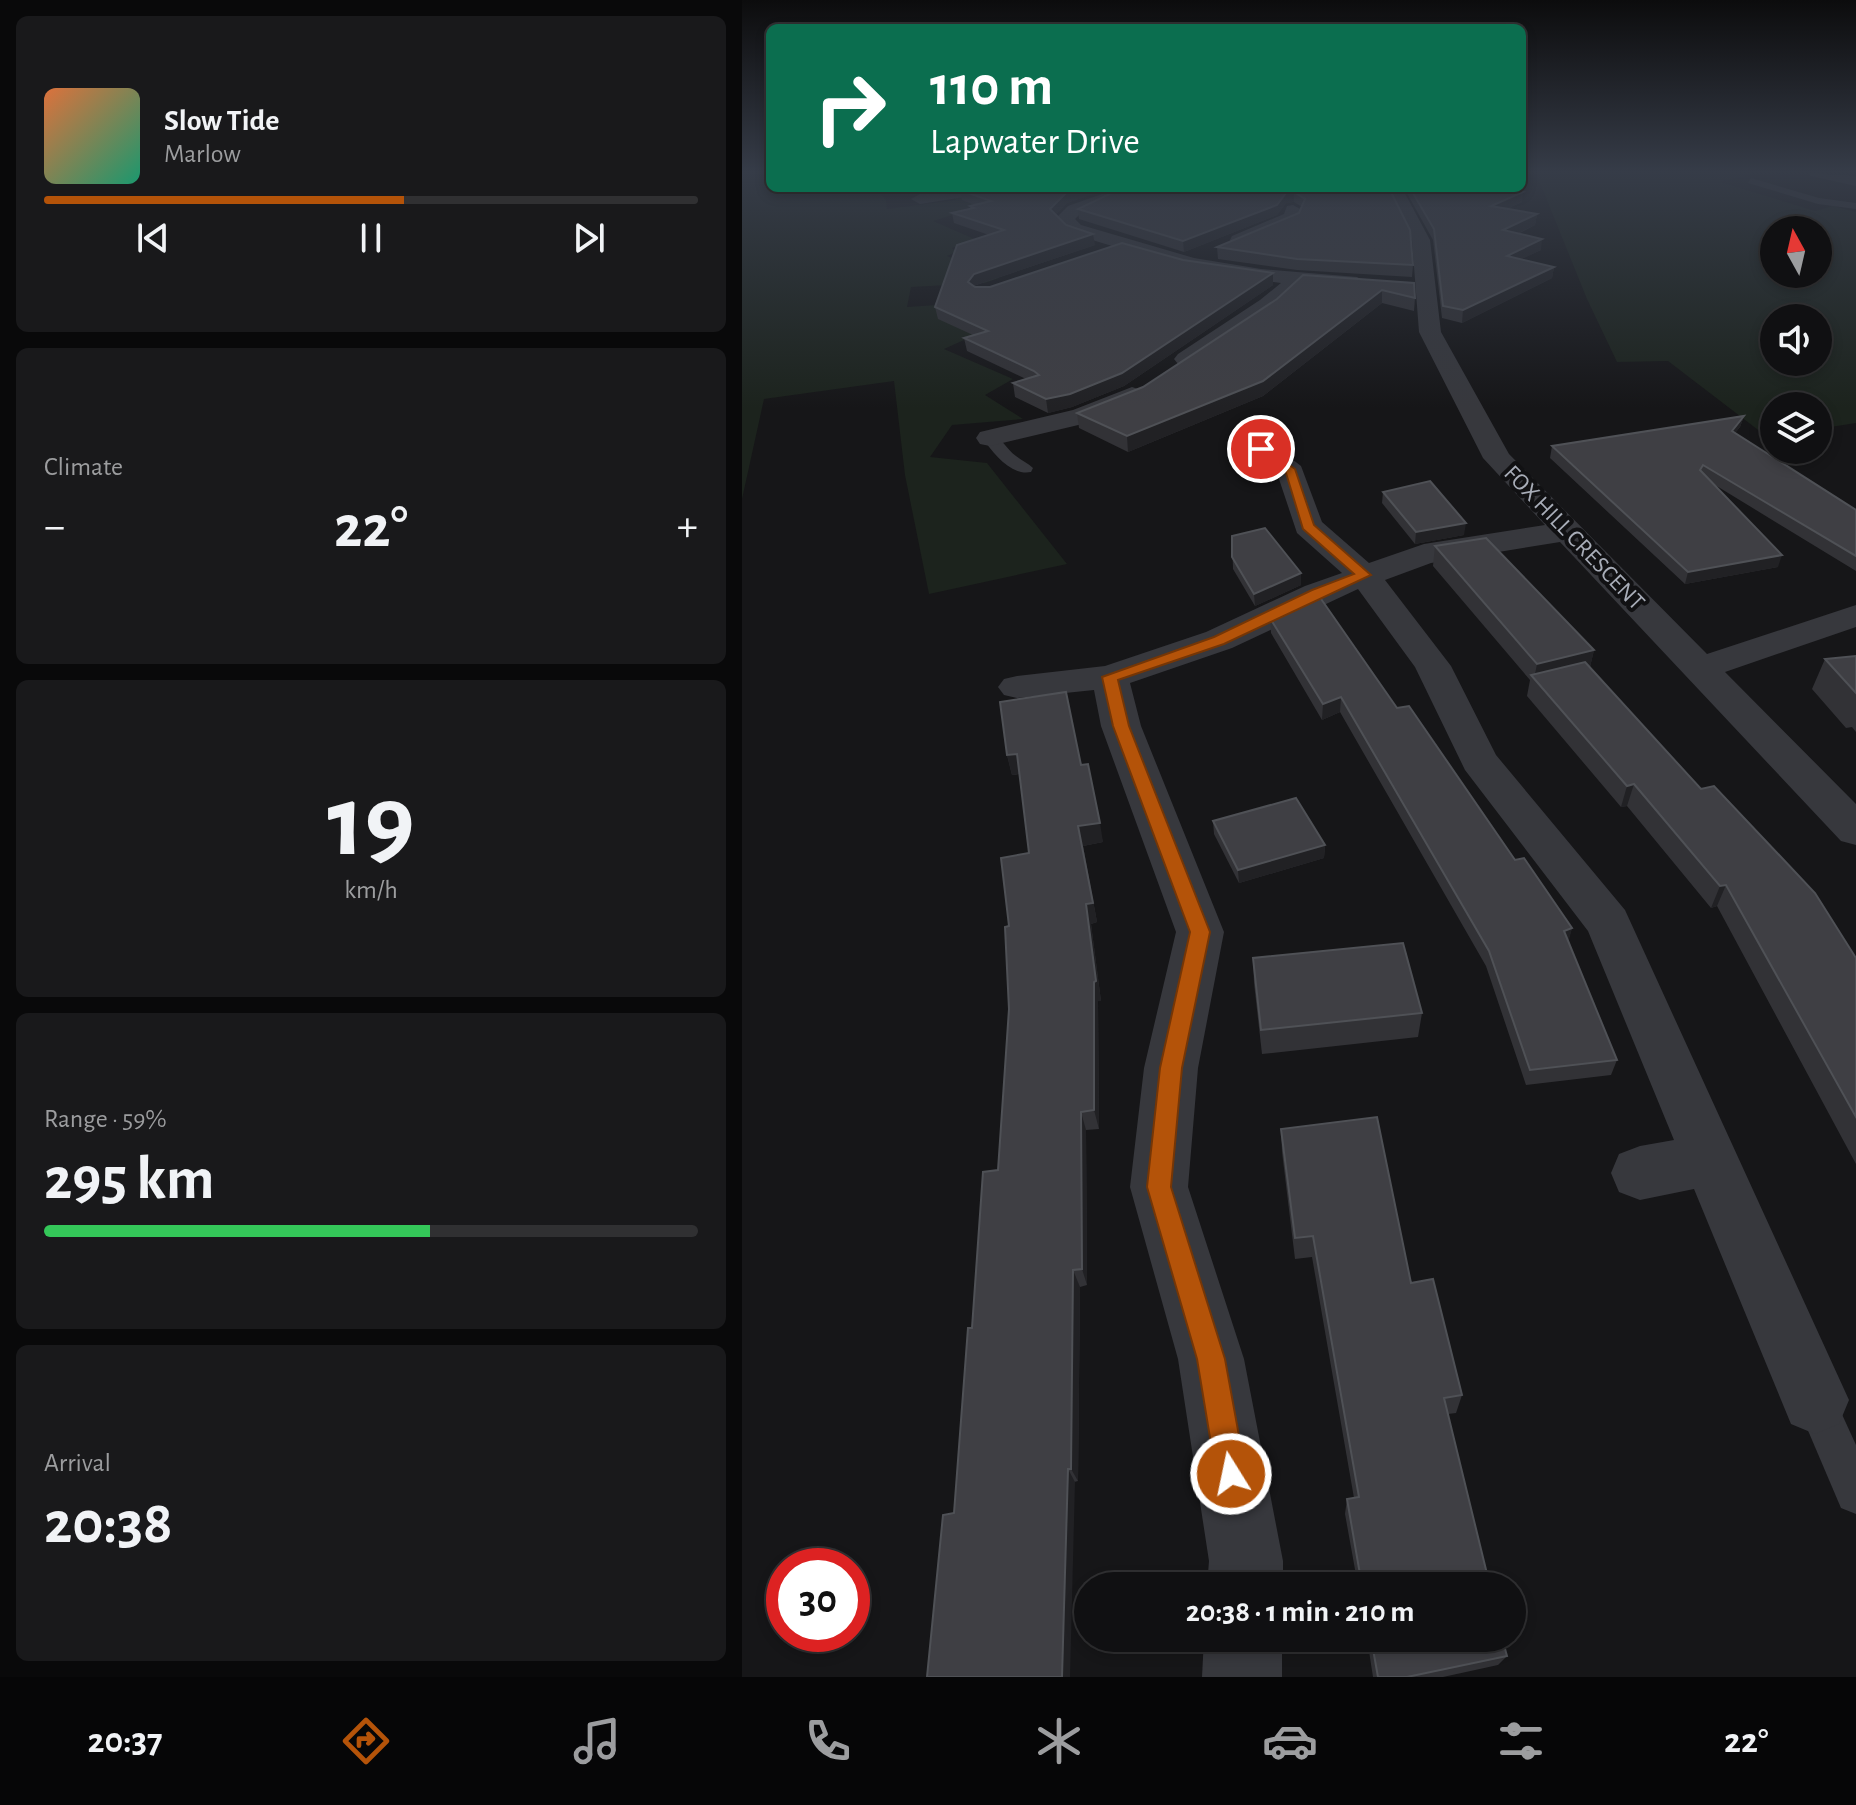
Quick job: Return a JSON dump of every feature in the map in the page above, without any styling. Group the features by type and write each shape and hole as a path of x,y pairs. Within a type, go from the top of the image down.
{"street":[{"path":"1093,254 1102,251"},
{"path":"1145,251 1185,262 1297,279 1375,284"},
{"path":"1185,262 1211,251"},
{"name":"FOX HILL CRESCENT","path":"1419,251 1414,286 1430,332 1497,458 1856,830"},
{"path":"990,438 1082,416 1134,394 1268,305 1297,279"},
{"path":"1261,449 1303,470 1308,526 1364,575 1433,666 1479,761 1608,923 1815,1400"},
{"path":"1017,687 1110,677 1219,640 1317,593 1424,554 1568,531"},
{"path":"1701,668 1856,615"},
{"path":"1110,677 1121,726 1200,932 1171,1068 1159,1187 1211,1359 1246,1572"},
{"path":"1640,1173 1709,1160"},
{"path":"1242,1677 1243,1652"}],"lane":[{"path":"990,438 1011,461 1025,468"},
{"path":"1815,1400 1856,1493"}],"shaded area":[{"path":"742,251 955,251 947,256 999,278 985,283 911,287 907,307 1011,300 1031,310 944,349 1013,379 985,395 1023,419 952,425 930,457 987,463 1067,564 929,594 905,475 894,381 764,399 742,499"},
{"path":"1568,251 1760,251 1760,288 1832,288 1832,251 1856,251 1856,423 1832,427 1832,392 1760,392 1760,431 1668,361 1617,362"}],"building":[{"path":"955,251 1042,251 974,274 968,282 975,287 990,287 1097,251 1152,251 1183,260 1273,273 1122,373 1070,394 1046,399 1013,383 1039,375 1034,371 964,338 988,331 935,307"},
{"path":"1245,251 1412,251 1413,265 1297,259"},
{"path":"1437,251 1517,251 1507,256 1554,267 1463,310 1443,306"},
{"path":"1303,275 1414,283 1415,298 1382,290 1263,381 1127,436 1077,413 1143,387 1277,299"},
{"path":"1744,416 1732,431 1760,449 1760,464 1784,464 1856,510 1856,556 1703,465 1700,470 1782,555 1688,572 1552,446"},
{"path":"1430,481 1466,523 1416,532 1383,492"},
{"path":"1265,528 1301,573 1254,594 1232,557 1232,536"},
{"path":"1486,538 1594,650 1537,664 1435,546"},
{"path":"1319,596 1397,708 1409,706 1515,860 1524,858 1572,928 1564,931 1617,1060 1530,1070 1489,951 1341,697 1323,704 1270,618"},
{"path":"1856,656 1856,693 1825,659"},
{"path":"1585,662 1701,789 1714,786 1815,893 1856,958 1856,1117 1726,885 1720,886 1634,784 1627,786 1531,675"},
{"path":"1066,692 1081,765 1088,764 1100,823 1078,826 1093,903 1086,904 1096,981 1094,1110 1081,1112 1082,1269 1073,1270 1071,1469 1068,1469 1062,1677 927,1677 943,1515 954,1513 983,1172 998,1170 1009,1009 1005,927 1009,926 1001,858 1029,853 1017,754 1007,755 1000,702"},
{"path":"1296,798 1325,845 1238,870 1213,821"},
{"path":"1403,943 1422,1013 1261,1030 1253,958"},
{"path":"1377,1117 1411,1283 1433,1279 1462,1395 1444,1398 1487,1572 1360,1572 1347,1499 1359,1497 1313,1236 1295,1238 1281,1129"},
{"path":"1374,1652 1506,1652 1507,1656 1407,1677 1378,1677"}],"route":[{"path":"1231,1474 1211,1359 1159,1187 1171,1068 1200,932 1121,726 1110,677 1219,640 1317,593 1364,575 1308,526 1291,472 1261,449"}]}
